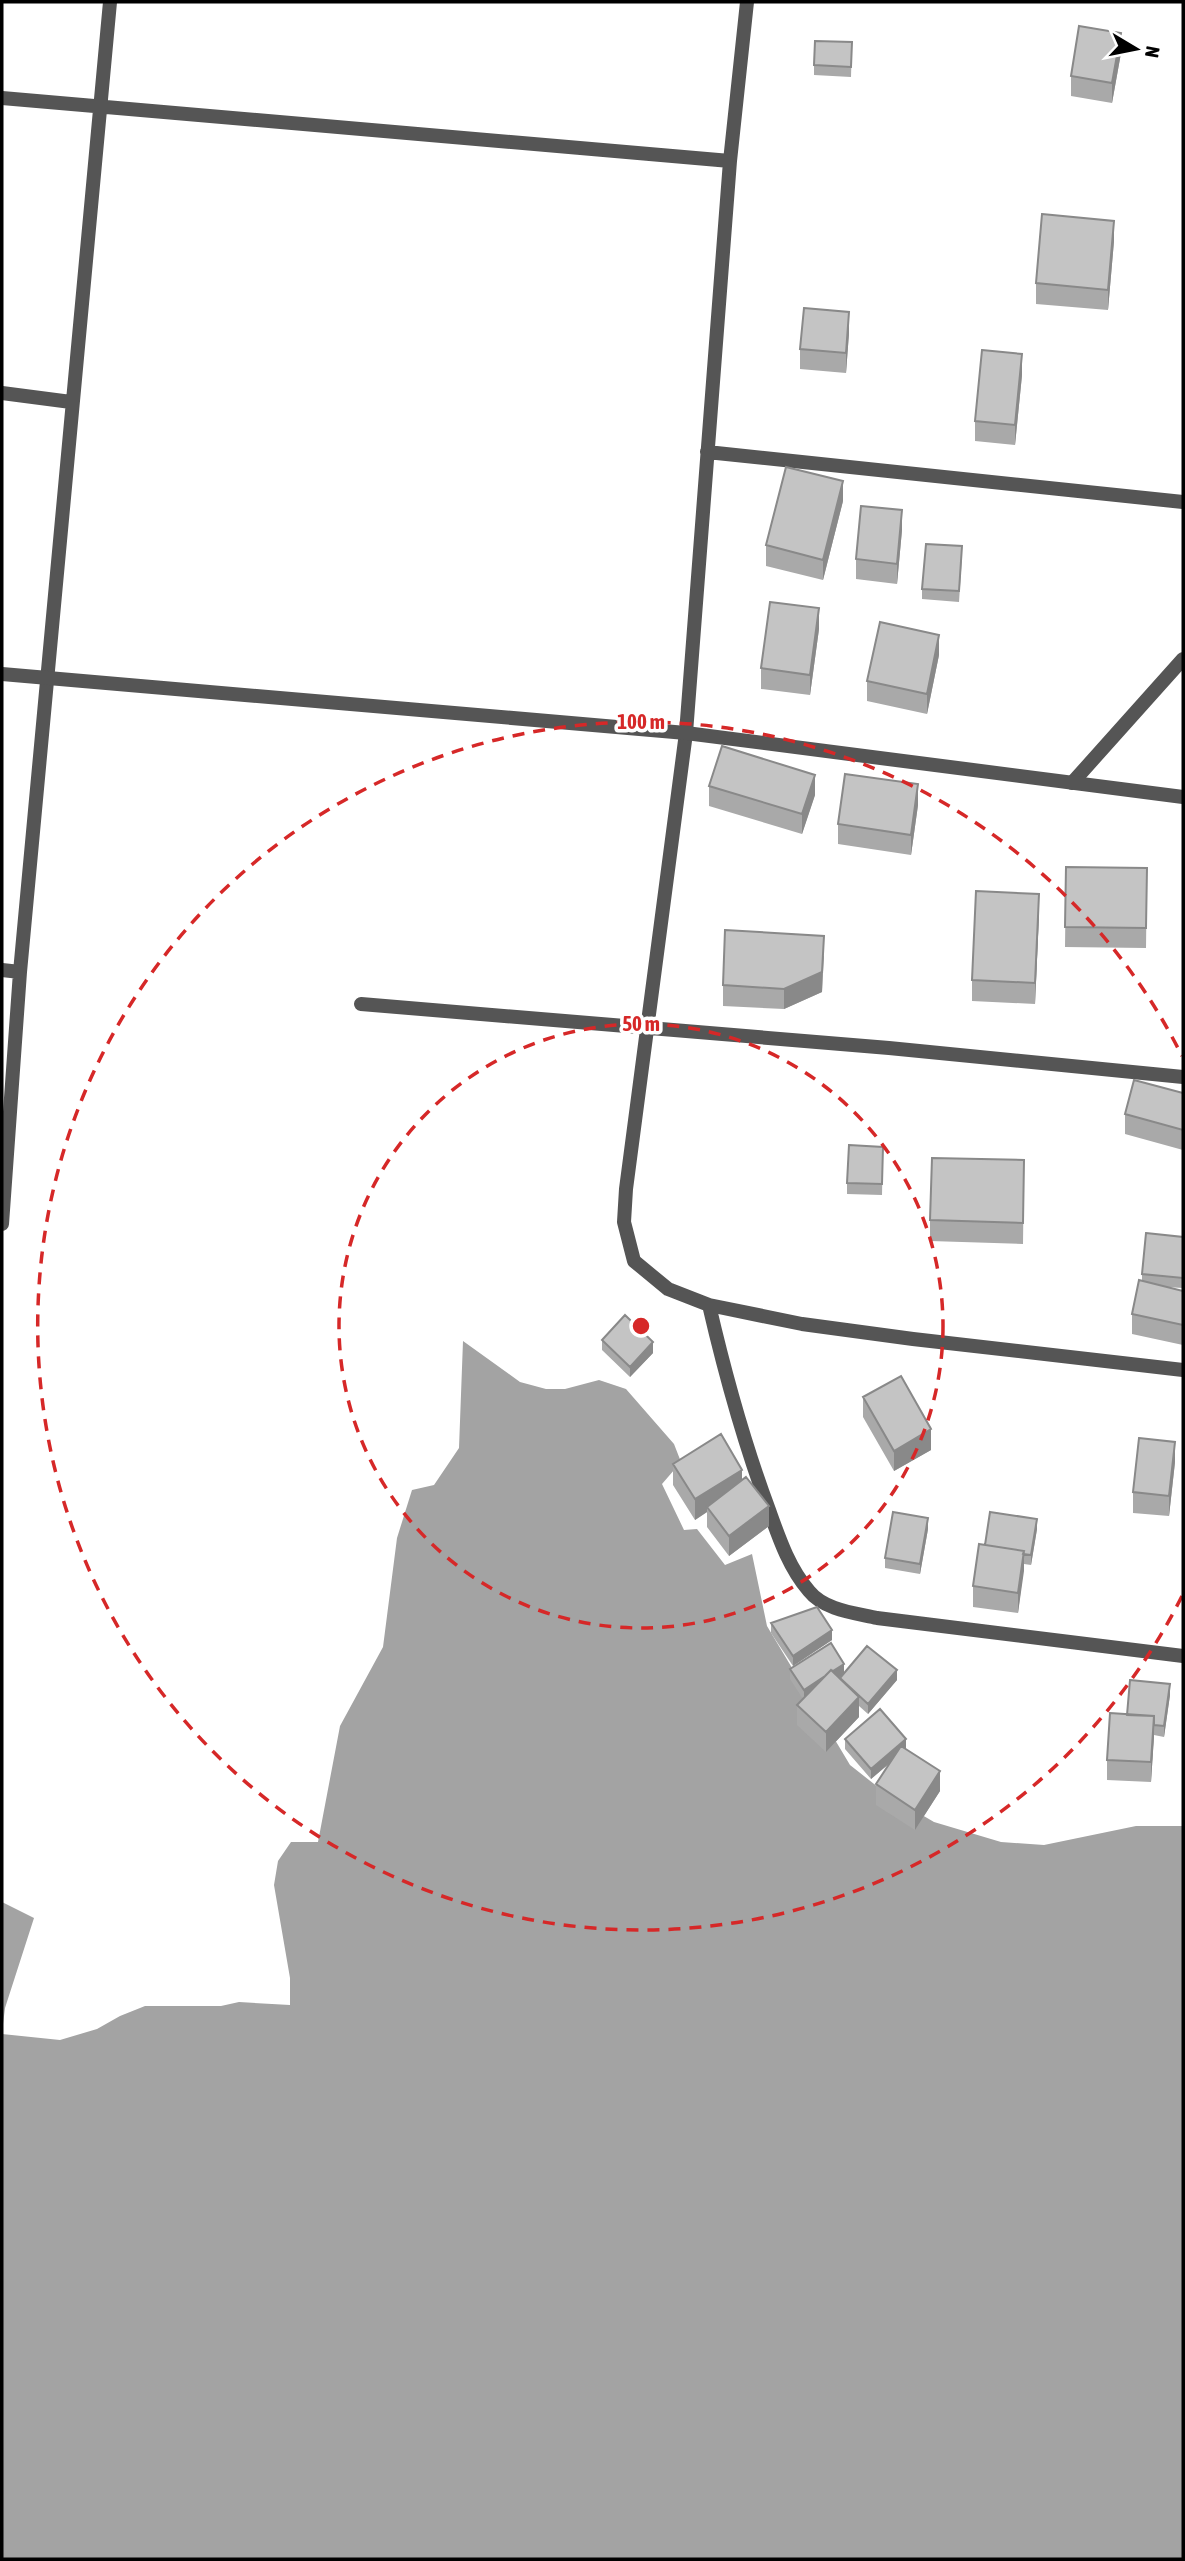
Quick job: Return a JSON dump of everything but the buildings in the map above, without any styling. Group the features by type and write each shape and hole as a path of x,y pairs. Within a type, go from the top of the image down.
{"street":[{"path":"2,1224 20,972 98,106 110,2"},
{"path":"747,2 730,161 686,733 626,1189 624,1222 634,1261 668,1289 709,1305 802,1324 1183,1370"},
{"path":"2,98 730,161"},
{"path":"2,393 71,402"},
{"path":"708,452 1183,502"},
{"path":"1072,783 1183,659"},
{"path":"2,674 686,733 1183,797"},
{"path":"2,970 20,972"},
{"path":"361,1004 648,1030 890,1048 1183,1077"},
{"path":"709,1305 725,1375 754,1469 785,1554 810,1593 834,1608 877,1618 1183,1656"}],"shaded area":[{"path":"463,1341 520,1382 546,1389 565,1389 599,1380 626,1389 674,1444 681,1462 662,1484 684,1530 697,1529 725,1565 752,1554 767,1626 850,1765 888,1795 934,1822 1001,1842 1044,1845 1136,1826 1183,1826 1183,2559 2,2559 2,2034 60,2040 97,2029 145,2006 221,2006 239,2002 290,2005 290,1978 274,1885 278,1861 291,1842 318,1842 340,1726 383,1647 397,1538 412,1490 434,1485 459,1448"},
{"path":"2,1902 34,1918 5,2008 2,2032"}]}
